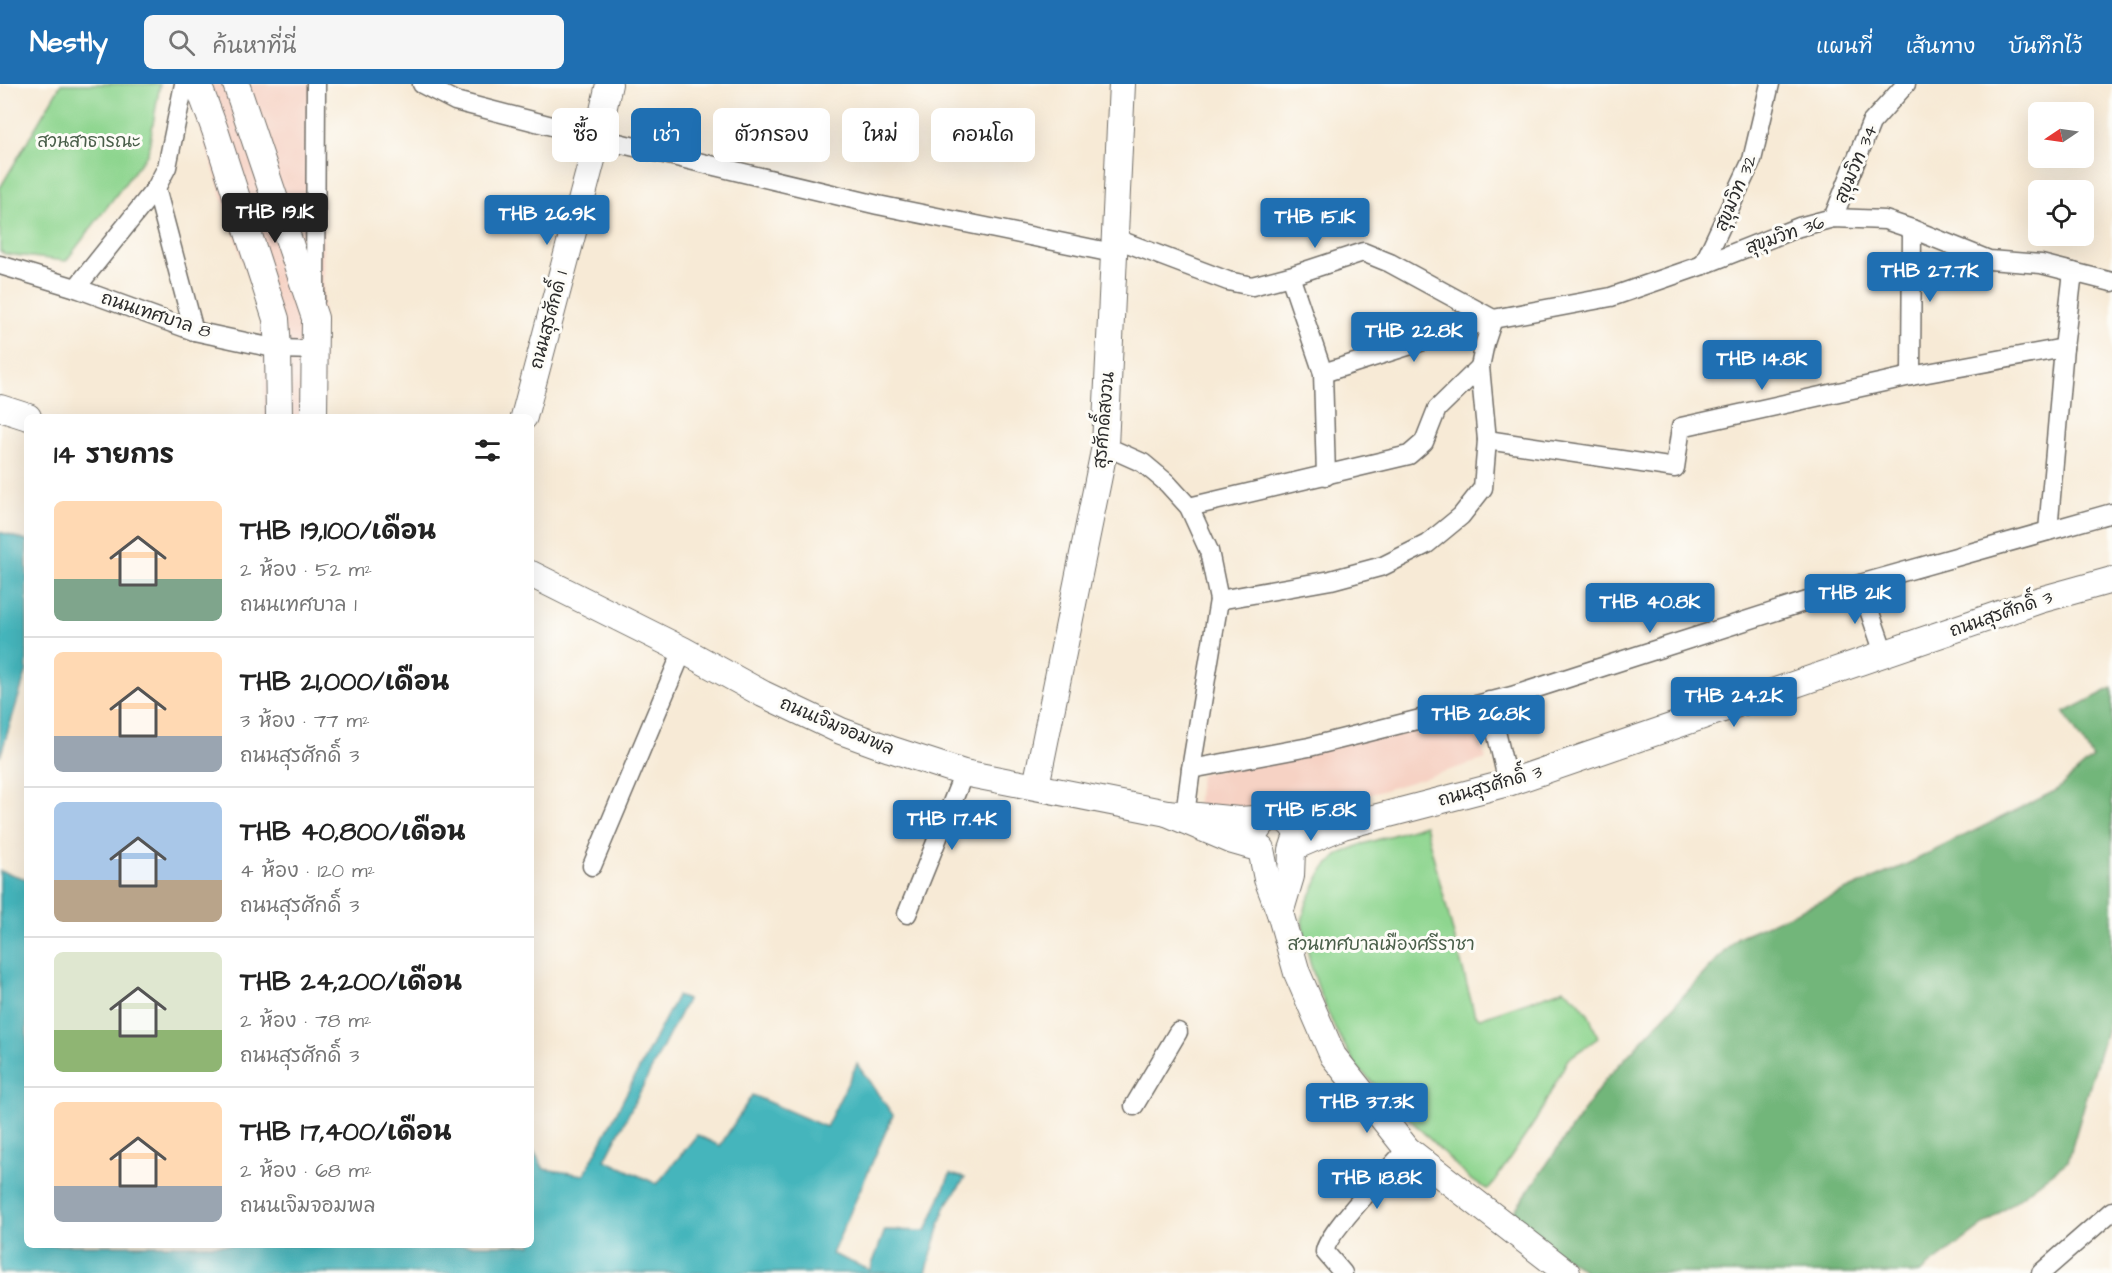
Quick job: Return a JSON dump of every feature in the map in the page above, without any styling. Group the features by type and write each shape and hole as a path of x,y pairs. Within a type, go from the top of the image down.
{"main road":[{"path":"198,84 276,319 279,414"},
{"path":"236,84 315,318 314,414"},
{"name":"ถนนสุรศักดิ์ 1","path":"604,108 609,84"},
{"name":"สุรศักดิ์สงวน","path":"1036,786 1105,446 1122,84"},
{"name":"ถนนสุรศักดิ์ 1","path":"525,414 590,162"},
{"path":"0,408 24,416"},
{"name":"ถนนเจิมจอมพล","path":"534,576 683,650 763,694 840,730 890,749 964,773 1176,814 1239,820 1278,819"},
{"name":"ถนนสุรศักดิ์ 3","path":"1293,849 1343,826 1508,783 2040,600 2112,580"},
{"name":"ถนนเจิมจอมพล","path":"1176,814 1224,837 1261,849"},
{"path":"1280,913 1291,876 1293,849 1297,835 1291,823 1278,819 1261,824 1257,843 1266,854 1284,856 1293,849"},
{"name":"ถนนสุรศักดิ์ 3","path":"1278,819 1325,822 1343,826"},
{"path":"1224,837 1268,882"},
{"path":"1261,849 1268,882 1280,913 1297,973 1333,1056 1407,1149 1567,1273"}],"street":[{"path":"76,288 156,188 167,167 184,84"},
{"path":"315,318 316,84"},
{"path":"422,84 456,101 552,126"},
{"name":"สุขุมวิท 32","path":"1703,265 1752,160 1770,84"},
{"name":"สุขุมวิท 34","path":"1833,218 1871,123 1906,84"},
{"path":"619,142 878,205 1114,245 1228,281 1252,286 1364,252 1390,263 1493,319 1480,367 1487,440 1483,488 1461,516 1427,544 1383,566 1331,580 1219,600"},
{"path":"156,188 194,331"},
{"name":"สุขุมวิท 36","path":"1323,373 1493,319 1611,297 1703,265 1799,227 1833,218 1885,220 1989,260 2042,264 2112,282"},
{"path":"1911,376 1912,229"},
{"name":"ถนนเทศบาล 8","path":"0,265 76,288 194,331 278,349 316,350"},
{"path":"2048,531 2073,272"},
{"path":"1290,276 1323,373 1326,476"},
{"path":"1487,440 1675,468 1681,427 1911,376 2064,348"},
{"path":"1190,507 1409,455 1424,442 1437,409 1480,367"},
{"path":"1105,446 1143,463 1167,483 1190,507 1209,551 1219,600 1191,769 1176,814"},
{"path":"1191,769 1309,747 1512,696 1860,584 2112,513"},
{"path":"1860,584 1884,654"},
{"path":"592,866 683,650"},
{"path":"1489,701 1508,783"},
{"path":"907,915 964,773"},
{"path":"1134,1106 1178,1032"},
{"path":"1343,1273 1324,1252 1327,1241 1407,1149"},
{"path":"2041,1273 2112,1211"}],"shaded area":[{"path":"182,84 322,84 324,414 264,414 264,367 259,311 198,121"},
{"path":"1471,714 1486,759 1329,807 1197,809 1200,774"}],"green space":[{"name":"สวนสาธารณะ","path":"61,84 160,84 148,153 66,261 5,254 0,251 0,188"},
{"path":"2112,688 2112,1010 2068,1161 1920,1273 1588,1273 1508,1220 1605,1080 1738,937 1905,865 2055,791 2093,758 2064,713"},
{"name":"สวนเทศบาลเมืองศรีราชา","path":"1425,825 1475,1016 1480,1018 1564,989 1586,1010 1598,1038 1568,1059 1536,1120 1490,1188 1487,1189 1472,1181 1357,1067 1335,1029 1320,993 1310,963 1302,921 1307,902 1323,870 1338,855 1360,845"}],"water":[{"path":"0,532 24,540 24,680 0,757"},
{"path":"0,871 24,878 24,1248 534,1248 534,1151 544,1169 584,1175 677,996 687,1000 605,1160 657,1184 697,1135 720,1146 752,1095 826,1127 857,1064 893,1115 832,1254 870,1270 885,1230 926,1231 950,1174 965,1178 945,1207 926,1273 0,1273"}]}
